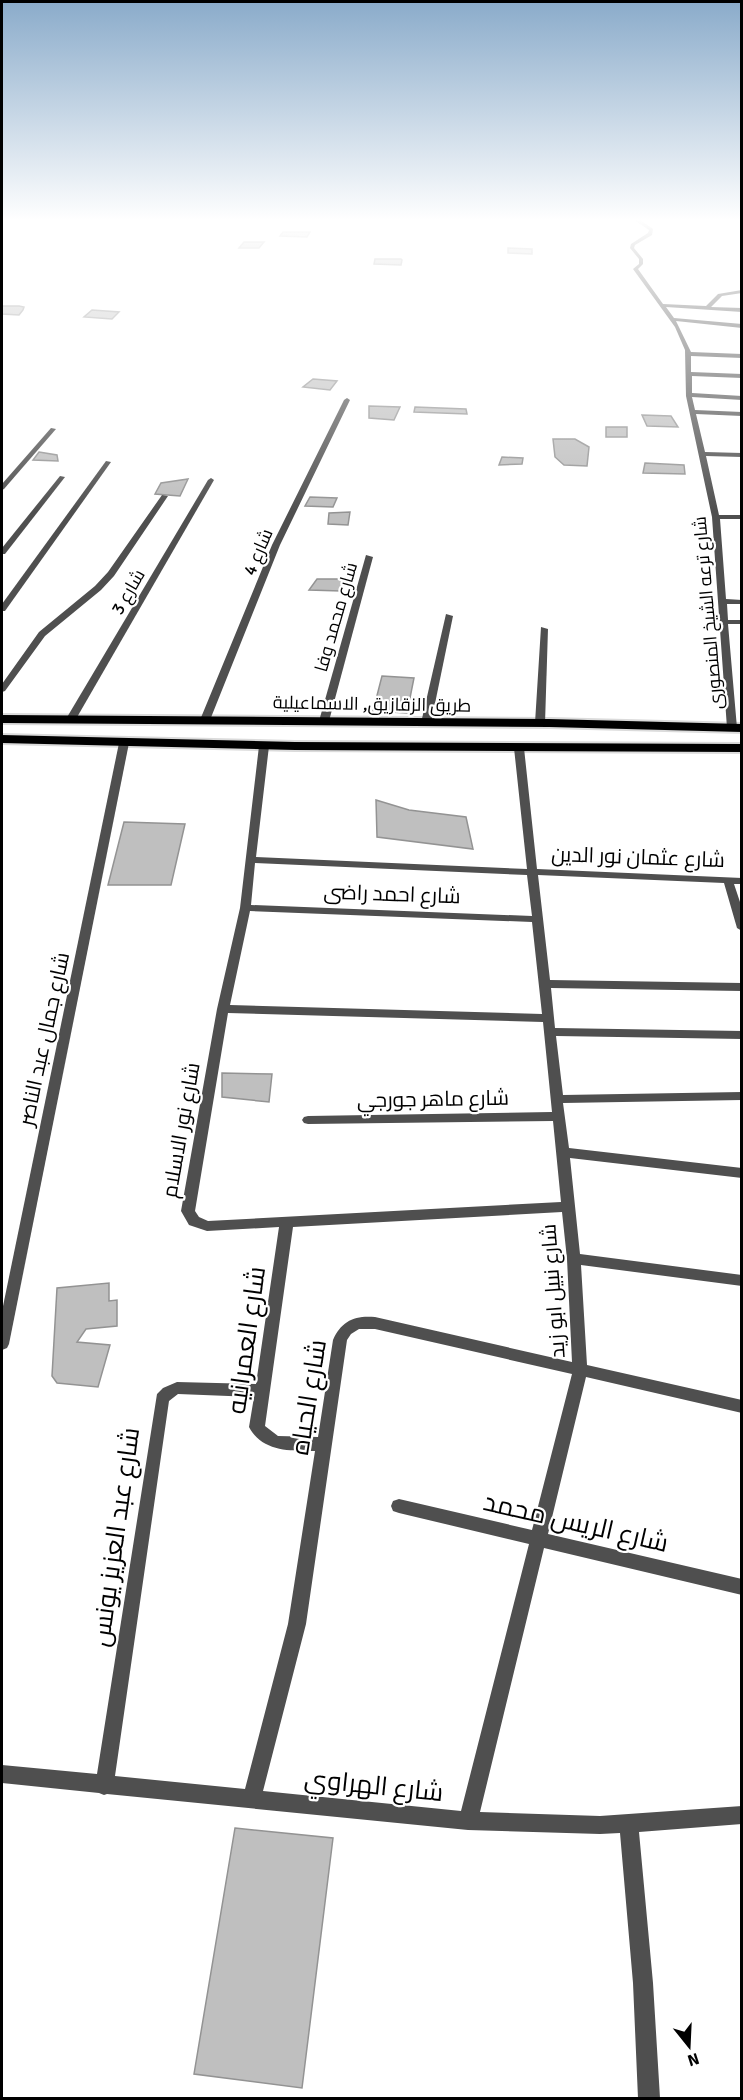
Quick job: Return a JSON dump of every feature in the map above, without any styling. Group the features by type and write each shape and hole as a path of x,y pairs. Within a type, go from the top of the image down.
{"highway":[{"name":"طريق الزقازيق, الاسماعيلية","path":"2,719 540,723 737,728"},
{"path":"154,743 166,720"},
{"path":"247,745 253,721"},
{"name":"طريق الزقازيق, الاسماعيلية","path":"2,739 264,746 741,748"}],"street":[{"name":"شارع ترعه الشيخ المنصورى","path":"670,316 684,339 688,354 689,395 716,517 724,622 737,728"},
{"path":"672,319 741,326"},
{"path":"688,354 741,356"},
{"path":"688,374 741,376"},
{"path":"689,395 741,398"},
{"name":"شارع 4","path":"205,720 276,545 347,400"},
{"path":"693,412 741,414"},
{"path":"2,488 53,429"},
{"path":"701,454 741,455"},
{"path":"2,609 108,462"},
{"path":"2,552 62,477"},
{"name":"شارع 3","path":"71,719 211,480"},
{"path":"2,689 42,634 98,588 111,574 164,496"},
{"path":"716,517 741,517"},
{"name":"شارع محمد وفا","path":"324,721 369,557"},
{"path":"723,601 741,602"},
{"path":"426,723 449,616"},
{"path":"724,622 741,622"},
{"path":"540,723 544,628"},
{"name":"شارع جمال عبد الناصر","path":"2,1344 124,743"},
{"name":"شارع نور الاسلام","path":"264,746 245,908 223,1009 188,1210 194,1221 207,1226 568,1207"},
{"name":"شارع نبيل ابو زيد","path":"468,1821 580,1370 574,1259 519,748"},
{"name":"شارع عثمان نور الدين","path":"251,860 741,881"},
{"path":"728,880 741,928"},
{"name":"شارع احمد راضى","path":"245,908 537,918"},
{"path":"544,984 741,987"},
{"path":"223,1009 741,1035"},
{"path":"556,1099 741,1096"},
{"name":"شارع ماهر جورجي","path":"308,1120 558,1116"},
{"path":"562,1152 741,1173"},
{"name":"شارع العمرانيه","path":"287,1221 257,1427 267,1439 275,1443 325,1444"},
{"path":"574,1259 741,1281"},
{"name":"شارع الحياه","path":"251,1800 297,1624 340,1340 346,1329 359,1322 375,1323 741,1407"},
{"name":"شارع عبد العزيز يونس","path":"104,1786 162,1399 168,1392 177,1388 261,1391"},
{"name":"شارع الريس محمد","path":"399,1506 741,1587"},
{"name":"شارع الهراوي","path":"2,1774 468,1821 600,1825 741,1815"},
{"path":"629,1822 643,1983 649,2098"}],"building":[{"path":"85,316 115,316 112,319"},
{"path":"313,379 337,381 330,390 303,387"},
{"path":"369,406 400,407 394,420 369,418"},
{"path":"415,407 466,409 467,414 414,412"},
{"path":"642,415 671,416 678,427 647,426"},
{"path":"606,427 627,427 627,437 606,437"},
{"path":"553,439 575,439 589,447 587,466 564,465 555,457"},
{"path":"39,452 57,455 58,461 33,460"},
{"path":"502,457 523,458 522,464 499,465"},
{"path":"645,463 684,465 685,474 643,473"},
{"path":"188,479 180,496 155,494 161,483"},
{"path":"310,497 337,498 333,507 305,506"},
{"path":"350,512 348,525 328,524 329,513"},
{"path":"317,579 342,579 341,591 309,590"},
{"path":"382,676 414,678 407,713 373,711"},
{"path":"376,800 409,810 466,817 473,849 377,837"},
{"path":"124,822 185,824 171,885 108,885"},
{"path":"222,1073 272,1074 269,1102 222,1097"},
{"path":"109,1283 109,1301 117,1300 117,1326 86,1329 77,1342 110,1345 98,1387 57,1383 52,1376 57,1288"},
{"path":"235,1828 333,1838 302,2088 194,2074"}]}
